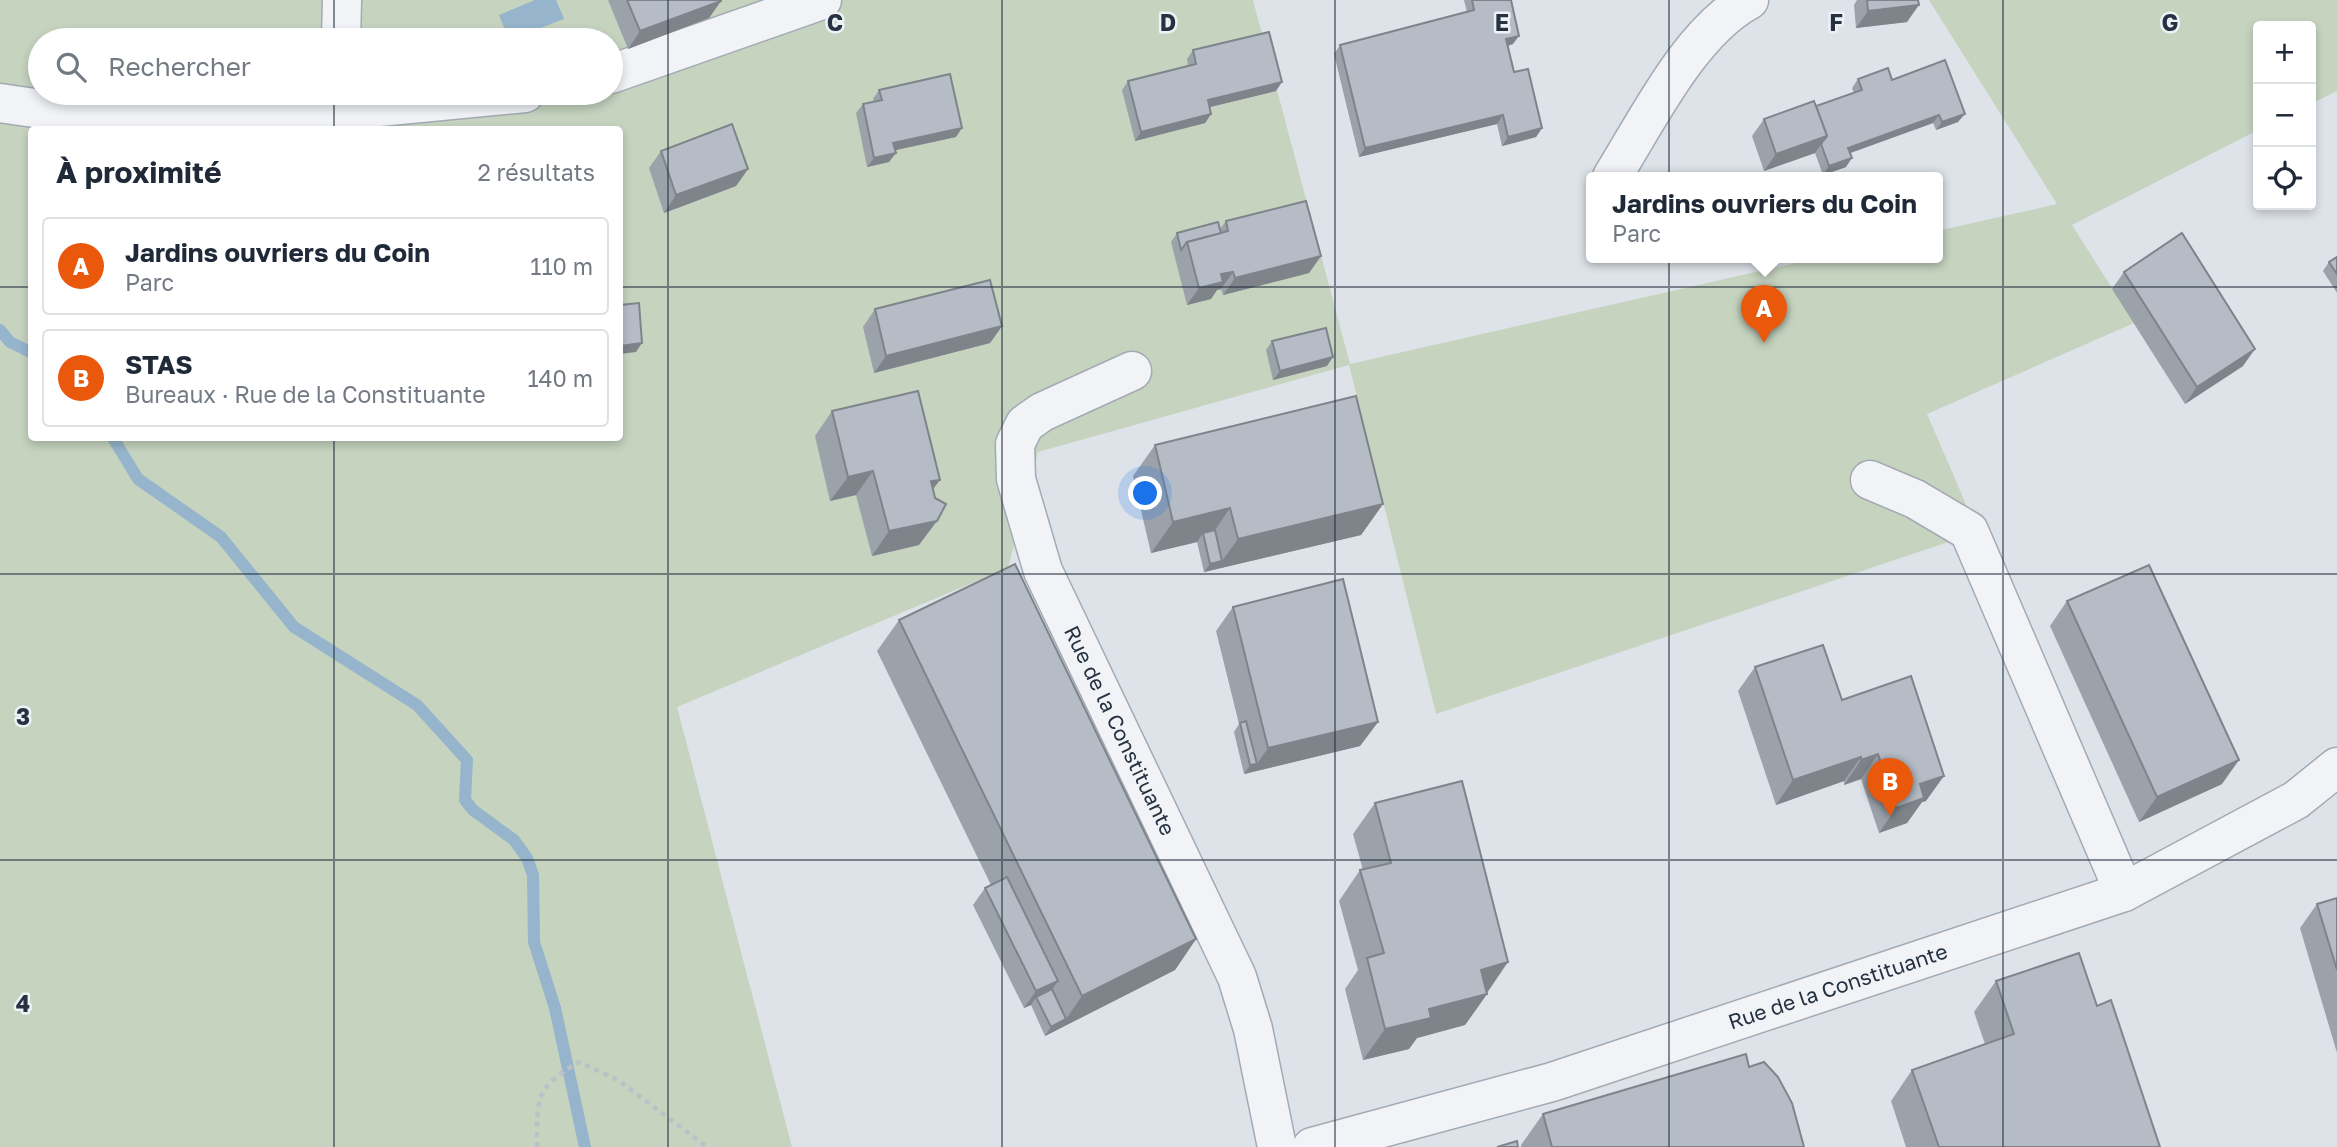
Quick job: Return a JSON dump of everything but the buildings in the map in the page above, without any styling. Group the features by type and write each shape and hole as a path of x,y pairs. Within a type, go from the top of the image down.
{"street":[{"path":"341,28 342,0"},
{"path":"623,70 822,0"},
{"path":"1615,172 1698,46 1725,17 1749,0"},
{"path":"0,103 117,120 213,123 326,105"},
{"name":"Rue de la Constituante","path":"1132,371 1042,412 1025,424 1015,444 1016,480 1043,570 1237,976 1252,1029 1277,1147"},
{"path":"1870,480 1915,499 1969,531 2124,892"},
{"name":"Rue de la Constituante","path":"1312,1147 1552,1082 2124,892 2296,800 2337,767"}],"path":[{"path":"537,1147 540,1098 550,1079 579,1062 618,1080 707,1147"}],"green space":[{"path":"0,0 1253,0 1350,364 1796,263 1943,263 1943,230 2057,204 1929,0 2337,0 2337,91 2316,102 2316,21 2253,21 2253,133 2072,225 2134,323 1927,414 1978,532 1436,714 1349,365 1038,452 1008,568 677,707 792,1147 0,1147"}],"water":[{"path":"535,0 556,0 564,19 540,28 504,28 499,15"}],"waterway":[{"path":"0,330 10,342 28,351"},
{"path":"115,441 138,479 221,537 294,627 417,705 467,760 465,800 473,810 514,840 527,858 533,875 534,942 555,1008 585,1147"}],"place":[{"name":"Jardins ouvriers du Coin","path":"1764,343"},
{"name":"STAS","path":"1890,816"}]}
